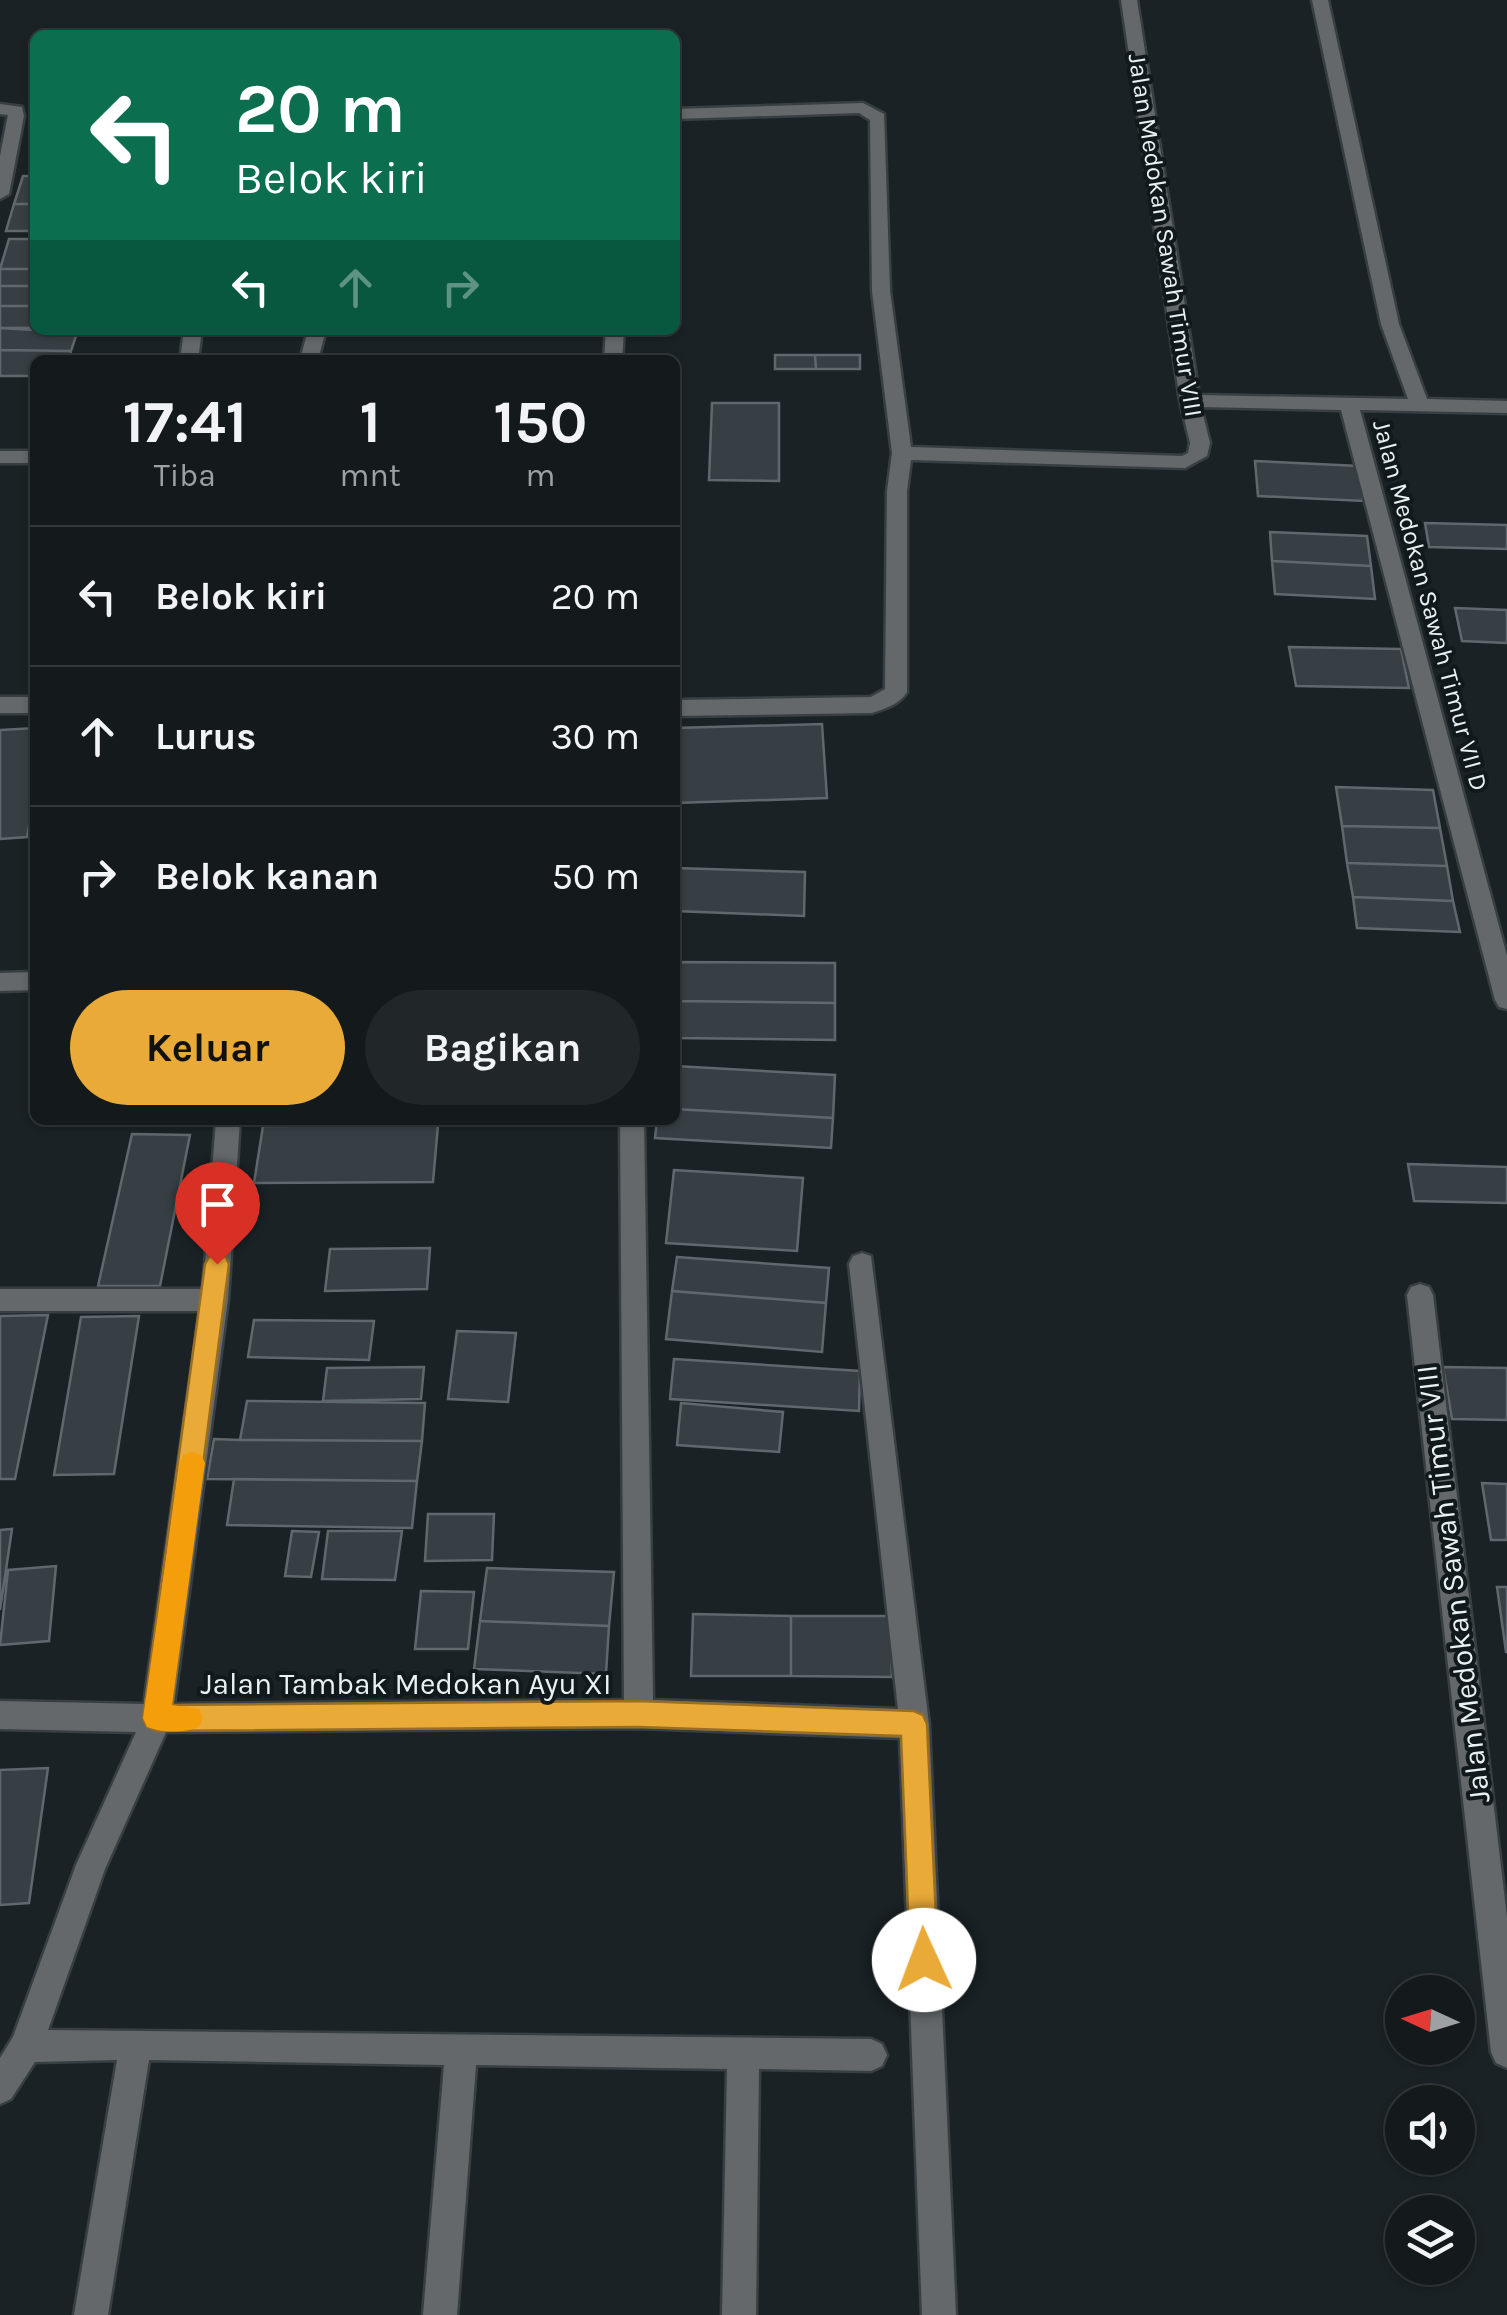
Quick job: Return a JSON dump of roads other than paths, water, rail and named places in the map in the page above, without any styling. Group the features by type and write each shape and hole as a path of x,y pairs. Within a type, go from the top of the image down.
{"street":[{"name":"Jalan Medokan Sawah Timur VIII","path":"902,453 1186,462 1197,456 1200,443 1190,401 1130,0"},
{"name":"Jalan Medokan Sawah Timur VII D","path":"1320,0 1390,324 1420,406 1350,407 1507,1000"},
{"path":"680,114 863,108 878,118 880,291 902,453 897,492 896,692 872,705 680,708"},
{"path":"0,109 16,111 18,119 0,194"},
{"path":"1190,401 1350,407"},
{"path":"1420,406 1507,408"},
{"path":"0,457 30,457"},
{"path":"0,706 30,705"},
{"path":"0,982 30,981"},
{"path":"0,2088 26,2046 91,1866 157,1718 215,1300 228,1125"},
{"name":"Jalan Tambak Medokan Ayu XI","path":"0,1715 157,1718 638,1714 632,1125"},
{"path":"862,1264 914,1724 938,2315"},
{"name":"Jalan Medokan Sawah Timur VIII","path":"1420,1295 1507,2052"},
{"path":"0,1300 215,1300"},
{"path":"638,1714 914,1724"},
{"path":"26,2046 136,2044 870,2055"},
{"path":"90,2315 136,2044"},
{"path":"440,2315 462,2048"},
{"path":"739,2315 743,2054"}]}
